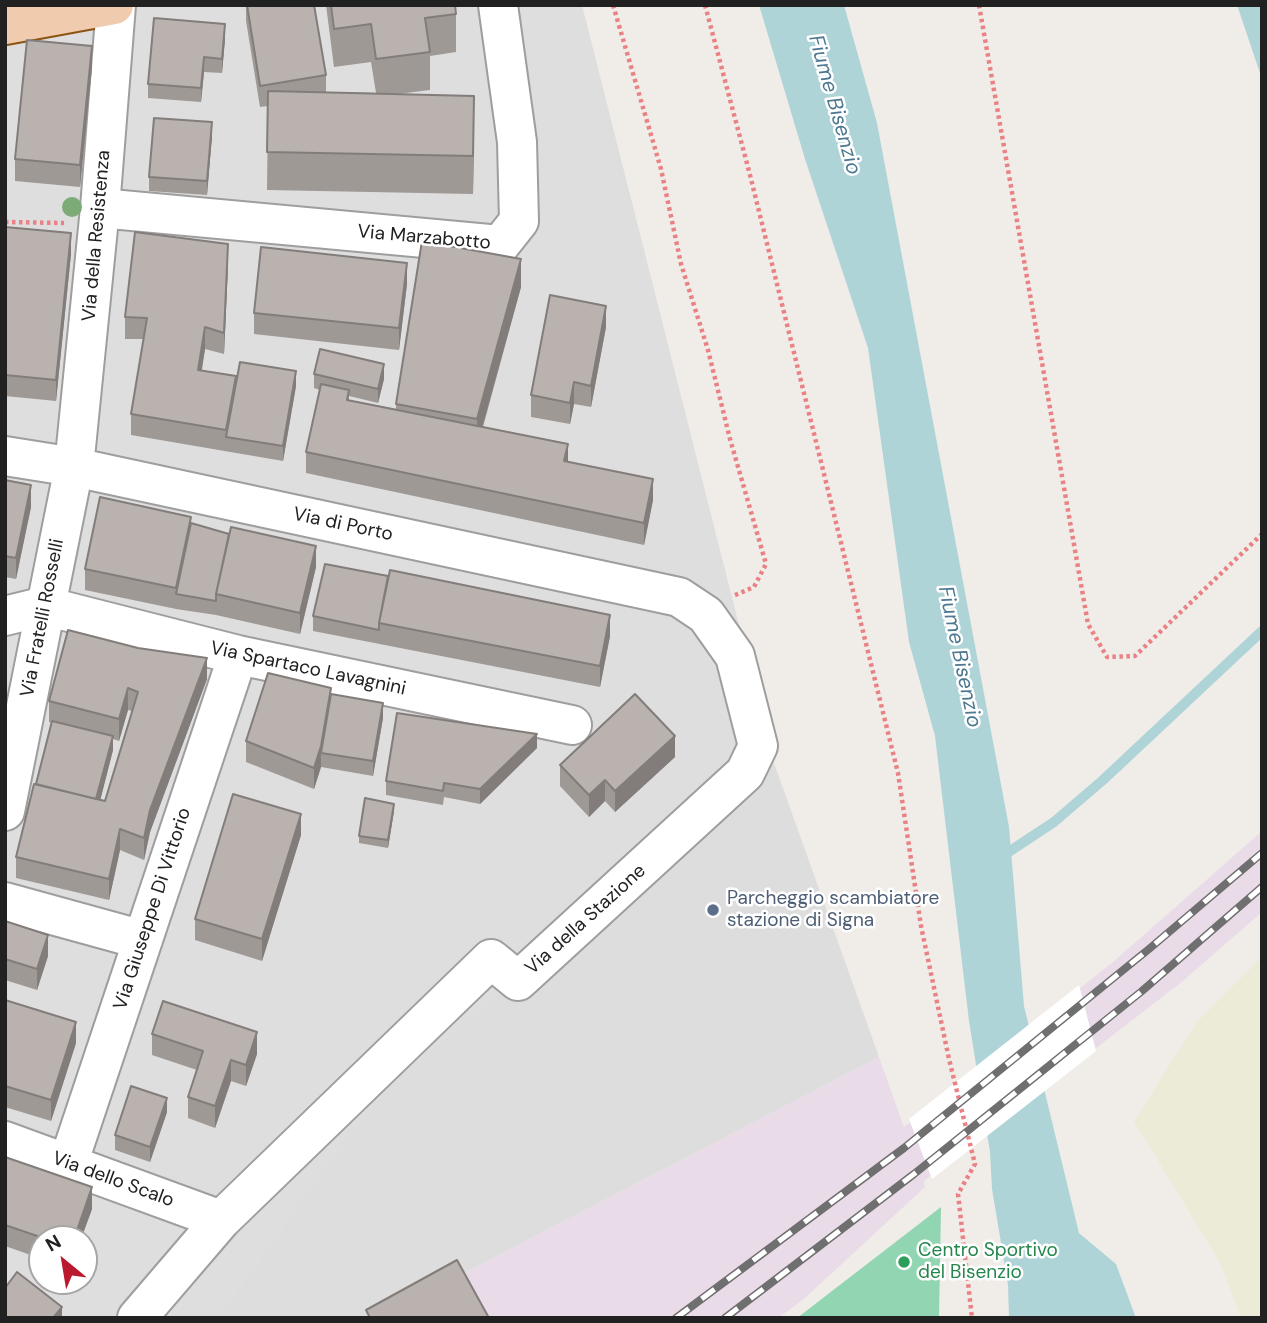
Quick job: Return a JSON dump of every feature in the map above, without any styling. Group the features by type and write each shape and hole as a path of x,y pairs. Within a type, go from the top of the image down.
{"main road":[{"path":"5,25 115,5"}],"street":[{"name":"Via della Resistenza","path":"74,467 100,208 115,5"},
{"name":"Via Marzabotto","path":"100,208 500,245 519,221 517,142 498,5"},
{"name":"Via di Porto","path":"5,456 74,467 689,604"},
{"name":"Via Fratelli Rosselli","path":"5,811 74,467"},
{"name":"Via della Stazione","path":"137,1318 221,1220 491,959 518,981 745,774 758,746 734,656 706,615 689,604"},
{"path":"5,615 45,606"},
{"name":"Via Spartaco Lavagnini","path":"45,606 238,655 572,724"},
{"name":"Via Giuseppe Di Vittorio","path":"68,1164 238,655"},
{"path":"5,902 143,940"},
{"name":"Via dello Scalo","path":"5,1141 221,1220"}],"path":[{"path":"613,5 661,169 681,264 708,350 766,564 754,587 689,604"},
{"path":"705,5 898,773 920,926 975,1164 958,1194 972,1318"},
{"path":"979,5 1088,624 1107,657 1135,656 1262,534"},
{"path":"5,222 69,223 75,248 96,253"},
{"path":"53,233 54,223"}],"shaded area":[{"path":"5,5 582,5 774,763 297,1209 215,1318 5,1318"},
{"name":"Parcheggio scambiatore stazione di Signa","path":"774,763 879,1057 378,1318 215,1318 389,1086"},
{"path":"1262,831 1262,912 1183,981 924,1181 925,1187 804,1299 778,1318 378,1318 879,1057 904,1127 1113,962"}],"green space":[{"path":"1262,957 1262,1318 1241,1318 1220,1263 1134,1121 1197,1022"},
{"name":"Centro Sportivo del Bisenzio","path":"941,1207 939,1318 797,1318"}],"water":[{"name":"Fiume Bisenzio","path":"759,5 844,5 877,123 1009,827 1024,1006 1079,1233 1116,1264 1136,1318 1009,1318 1008,1285 969,1021 935,736 909,642 868,348 805,159"},
{"path":"1237,5 1262,5 1262,79"}],"pier":[{"path":"1079,985 1096,1051 932,1179 909,1119"}],"building":[{"path":"247,5 314,5 326,75 260,86"},
{"path":"331,5 455,5 456,14 425,18 430,52 376,59 371,24 334,29"},
{"path":"154,18 225,24 222,59 204,57 201,88 148,84"},
{"path":"27,40 92,46 80,165 15,159"},
{"path":"268,91 474,96 473,156 267,152"},
{"path":"154,118 212,122 207,181 149,177"},
{"path":"5,227 71,233 56,380 5,375"},
{"path":"135,232 228,244 224,333 205,327 198,370 236,376 226,430 131,414 147,318 125,317"},
{"path":"422,241 521,259 477,419 396,404"},
{"path":"261,247 407,263 399,328 254,313"},
{"path":"550,295 606,306 591,386 574,382 570,403 531,395"},
{"path":"320,349 384,364 378,389 314,374"},
{"path":"240,362 296,371 283,446 226,437"},
{"path":"321,384 349,390 347,400 568,444 564,461 653,479 644,523 306,452"},
{"path":"5,480 31,485 16,558 5,556"},
{"path":"100,497 191,517 176,588 85,569"},
{"path":"191,523 229,534 216,601 176,594"},
{"path":"231,527 316,546 300,613 216,594"},
{"path":"325,564 388,576 379,630 313,616"},
{"path":"390,570 610,615 600,666 379,623"},
{"path":"68,630 138,648 207,658 150,810 144,838 120,829 109,879 16,857 34,784 105,801 138,692 128,688 119,719 49,701"},
{"path":"268,673 331,688 321,746 314,768 246,741"},
{"path":"331,694 383,703 373,761 321,753"},
{"path":"635,694 675,736 615,791 605,780 589,795 560,765"},
{"path":"397,713 537,734 480,789 444,783 443,791 386,781"},
{"path":"52,721 113,736 96,799 36,784"},
{"path":"233,794 301,814 262,939 195,919"},
{"path":"365,798 394,804 388,840 359,836"},
{"path":"5,921 48,935 37,969 5,959"},
{"path":"5,1000 76,1022 51,1100 5,1086"},
{"path":"163,1001 257,1032 246,1065 231,1060 215,1106 188,1097 203,1051 152,1034"},
{"path":"131,1086 167,1098 150,1147 115,1135"},
{"path":"5,1157 92,1187 79,1225 28,1225 28,1233 5,1225"},
{"path":"457,1260 489,1318 370,1318 366,1310"},
{"path":"17,1272 28,1281 28,1295 47,1295 62,1307 53,1318 5,1318 5,1288"}],"waterway":[{"path":"1001,857 1054,822 1103,780 1262,631"}],"railway":[{"path":"676,1318 904,1148 1149,949 1262,853"},
{"path":"725,1318 914,1174 1142,991 1262,887"}],"place":[{"name":"Parcheggio scambiatore stazione di Signa","path":"713,910"},
{"name":"Centro Sportivo del Bisenzio","path":"904,1262"}]}
